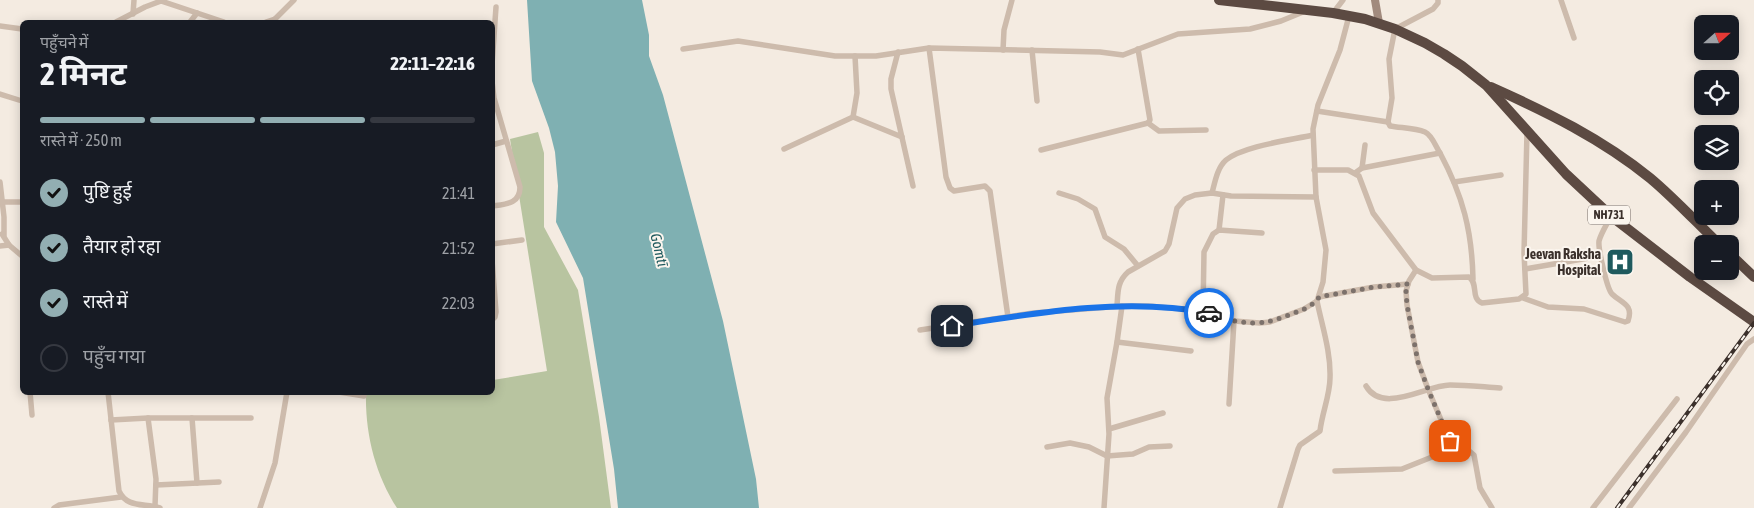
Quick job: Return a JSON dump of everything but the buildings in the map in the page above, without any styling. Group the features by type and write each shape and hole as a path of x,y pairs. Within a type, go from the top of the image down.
{"highway":[{"name":"NH731","path":"1223,0 1349,16 1379,23 1426,43 1462,66 1486,85 1566,174 1611,216 1690,277 1754,322"},
{"name":"NH731","path":"1486,85 1550,114 1611,150 1650,178 1710,235"},
{"path":"1739,263 1754,277"}],"street":[{"path":"133,14 134,0"},
{"path":"277,20 294,0"},
{"path":"1003,50 1004,30 1012,0"},
{"path":"1333,13 1343,0"},
{"path":"1375,0 1379,23"},
{"path":"1388,122 1392,98 1389,59 1395,29 1433,9 1438,0"},
{"path":"1561,0 1574,38"},
{"path":"120,20 161,1 218,20"},
{"path":"495,22 496,7"},
{"path":"684,49 738,41 820,54 854,56 876,56 929,48 1100,52 1123,55 1178,34 1250,29 1281,21 1307,10"},
{"path":"191,20 196,13"},
{"path":"1280,508 1298,449 1320,431 1330,384 1328,352 1318,299 1326,261 1326,250 1316,197 1313,135 1317,111 1340,50 1349,16"},
{"path":"0,26 20,29"},
{"path":"929,48 946,177 950,188 954,191 984,186 990,191 1008,317"},
{"path":"1032,50 1037,101"},
{"path":"1138,50 1150,120 1148,123"},
{"path":"898,52 891,79 891,89 914,186"},
{"path":"853,117 857,93 854,56"},
{"path":"0,94 20,100"},
{"path":"495,102 520,187 520,195 516,200 508,204 495,206"},
{"path":"1317,111 1388,122 1390,126 1425,132 1430,136 1454,182 1466,217 1476,298 1482,303 1519,300 1526,294 1527,130"},
{"path":"784,149 853,117 902,137"},
{"path":"1148,123 1159,131 1206,130"},
{"path":"1041,150 1148,123"},
{"path":"1212,193 1218,172 1226,161 1238,154 1259,147 1313,135"},
{"path":"495,144 506,141"},
{"path":"1362,168 1365,145"},
{"path":"1355,173 1362,168 1440,153"},
{"path":"1314,170 1348,170 1355,173 1362,180 1373,213 1416,270 1432,278 1469,277 1473,279"},
{"path":"1454,182 1501,175"},
{"path":"0,182 4,217 2,234 9,245 20,254"},
{"path":"1059,193 1078,199 1095,209 1105,237 1124,249 1138,266"},
{"path":"1104,508 1109,429 1107,398 1117,342 1118,285 1128,272 1165,251 1175,214 1181,202 1194,195 1212,193 1231,196 1316,197"},
{"path":"1219,230 1223,195"},
{"path":"2,202 20,202"},
{"path":"1523,298 1548,307 1584,308 1625,322 1628,321 1629,312 1627,306 1610,293 1600,256 1599,239 1611,216"},
{"path":"1203,312 1204,252 1213,234 1219,230 1262,233"},
{"path":"495,244 522,240"},
{"path":"0,246 9,245"},
{"path":"1525,269 1600,256"},
{"path":"1416,270 1406,291 1418,362 1450,441 1457,448"},
{"path":"920,330 1033,313 1119,306 1148,306 1203,312 1218,314 1234,321 1260,323 1270,322 1304,309 1318,299 1374,287 1408,284"},
{"path":"495,299 495,317"},
{"path":"1229,404 1234,321"},
{"path":"1629,508 1747,344 1754,339"},
{"path":"1117,342 1191,350"},
{"path":"1366,386 1377,396 1393,399 1450,385 1500,388"},
{"path":"30,395 32,415"},
{"path":"108,395 121,497 126,502 133,504 157,507 148,418"},
{"path":"260,508 274,463 286,395"},
{"path":"359,395 364,396"},
{"path":"1593,508 1677,399"},
{"path":"1109,429 1163,412"},
{"path":"192,418 197,483"},
{"path":"111,420 251,418"},
{"path":"1047,447 1070,443 1108,456 1133,454 1149,447 1170,446"},
{"path":"1335,471 1402,469 1457,448 1468,450 1474,455 1480,488 1492,508"},
{"path":"156,485 219,482"},
{"path":"54,508 59,505 121,497"}],"green space":[{"path":"538,132 544,153 544,227 578,290 599,417 611,508 397,508 389,495 373,453 367,423 366,395 495,395 495,380 547,371 510,139"}],"water":[{"name":"Gomtī","path":"527,0 642,0 649,35 649,56 663,95 723,321 756,479 759,508 618,508 614,469 583,278 556,222 558,186 555,152 549,128 532,81"}],"railway":[{"path":"1617,508 1754,323"}],"way so far":[{"path":"1209,313 1218,314 1234,321 1270,322 1304,309 1319,297 1374,287 1408,284 1406,291 1407,305 1418,362 1450,441"}],"place":[{"name":"Jeevan Raksha Hospital","path":"1620,262"}],"route":[{"path":"952,326 1033,313 1122,306 1148,306 1209,313"}]}
